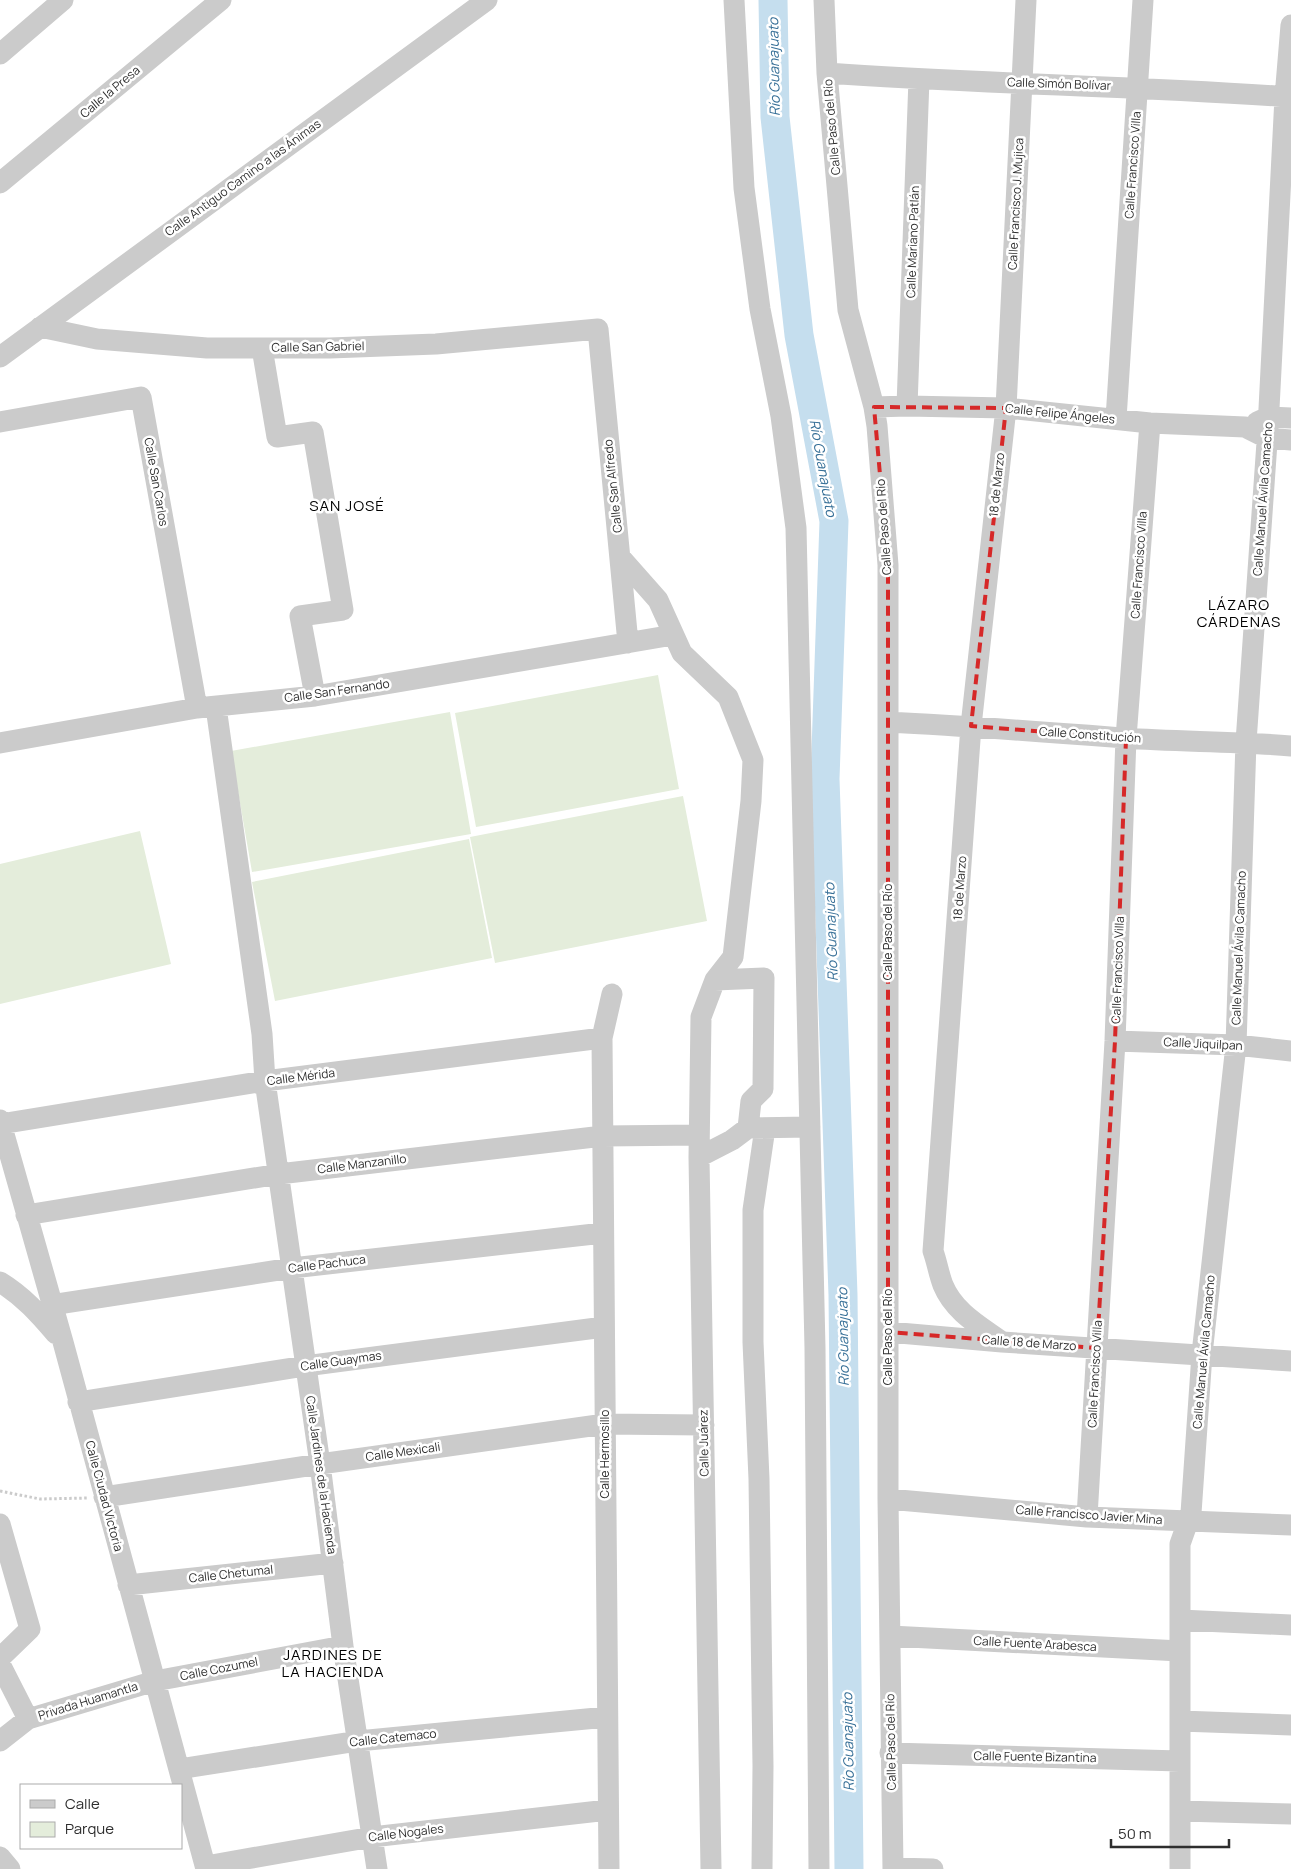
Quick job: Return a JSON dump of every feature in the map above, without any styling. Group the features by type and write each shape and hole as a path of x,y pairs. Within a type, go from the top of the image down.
{"street":[{"path":"0,54 63,0"},
{"name":"Calle la Presa","path":"0,183 219,0"},
{"name":"Calle Antiguo Camino a las Ánimas","path":"0,357 487,0"},
{"path":"734,0 744,188 760,309 781,416 796,528 815,1348 819,1861 801,1869"},
{"name":"Calle Paso del Río","path":"824,0 827,72 848,310 874,407 877,426 888,565 888,1499 892,1869"},
{"name":"Calle Francisco J. Mujica","path":"1006,408 1026,0"},
{"name":"Calle Francisco Villa","path":"1116,419 1143,0"},
{"name":"Calle Manuel Ávila Camacho","path":"1180,1869 1180,1544 1191,1513 1202,1354 1236,1045 1246,742 1268,427 1291,25"},
{"name":"Calle Simón Bolívar","path":"827,72 919,79 1022,82 1288,97"},
{"name":"Calle Mariano Patlán","path":"907,406 919,79"},
{"name":"Calle San Gabriel","path":"40,327 97,339 207,348 330,348 436,344 598,329"},
{"name":"Calle San Alfredo","path":"598,329 628,643"},
{"path":"262,348 277,437 313,432 343,610 300,616 315,696"},
{"name":"Calle San Carlos","path":"0,422 141,396 206,707"},
{"name":"Calle Felipe Ángeles","path":"874,407 1006,408 1150,423 1245,427 1268,427 1291,418"},
{"name":"18 de Marzo","path":"1002,1342 956,1306 944,1286 933,1251 971,726 1006,408"},
{"name":"Calle Francisco Villa","path":"1087,1517 1116,1040 1126,738 1150,423"},
{"name":"Calle Felipe Ángeles","path":"1268,427 1291,440"},
{"name":"Calle Juárez","path":"620,557 658,600 682,653 728,697 753,760 751,802 733,957 715,980 701,1017 699,1157 711,1869"},
{"name":"Calle San Fernando","path":"0,744 206,707 315,696 673,635"},
{"name":"Calle Jardines de la Hacienda","path":"206,707 262,1034 265,1081 280,1174 343,1646 376,1869"},
{"name":"Calle Constitución","path":"888,722 971,726 1126,738 1246,742 1291,746"},
{"path":"715,980 764,978 763,1089 751,1101 756,1128 753,1210 753,1342 759,1479 763,1766 762,1869"},
{"name":"Calle Hermosillo","path":"609,1869 602,1038 612,994"},
{"name":"Calle Mérida","path":"0,1122 265,1081 602,1038"},
{"name":"Calle Jiquilpan","path":"1116,1040 1236,1045 1291,1051"},
{"name":"Calle Ciudad Victoria","path":"0,1122 63,1342 206,1867"},
{"path":"699,1157 756,1128 810,1127"},
{"name":"Calle Manzanillo","path":"26,1215 280,1174 602,1136 699,1135"},
{"name":"Calle Pachuca","path":"51,1305 292,1268 603,1233"},
{"path":"0,1282 16,1292 35,1308 63,1342"},
{"name":"Calle Guaymas","path":"78,1402 305,1366 604,1327"},
{"name":"Calle 18 de Marzo","path":"888,1332 1002,1342 1291,1361"},
{"name":"Calle Mexicali","path":"104,1497 320,1464 605,1424 704,1424"},
{"name":"Calle Francisco Javier Mina","path":"888,1499 1087,1517 1291,1525"},
{"path":"0,1524 30,1629 0,1658"},
{"name":"Calle Chetumal","path":"128,1585 333,1563"},
{"path":"1180,1620 1291,1625"},
{"name":"Calle Fuente Arabesca","path":"890,1636 1180,1651"},
{"name":"Calle Cozumel","path":"155,1681 343,1646"},
{"path":"0,1664 28,1719"},
{"name":"Privada Huamantla","path":"0,1742 28,1719 155,1681"},
{"name":"Calle Catemaco","path":"179,1770 358,1741 607,1717"},
{"path":"1180,1721 1291,1725"},
{"name":"Calle Fuente Bizantina","path":"890,1754 1180,1761"},
{"name":"Calle Nogales","path":"206,1867 372,1837 608,1810"},
{"path":"1180,1811 1291,1814"},
{"path":"0,1857 10,1869"},
{"path":"892,1869 933,1869"}],"path":[{"path":"0,1491 40,1499 104,1497"}],"highlighted area":[{"path":"874,407 1006,408 971,726 1126,738 1115,1041 1097,1348 888,1332 888,565"}],"green space":[{"path":"658,675 679,789 476,827 455,713"},
{"path":"450,712 471,834 252,872 231,751"},
{"path":"683,796 707,921 495,963 470,837"},
{"path":"140,831 171,964 0,1004 0,864"},
{"path":"469,839 492,958 275,1001 252,882"}],"waterway":[{"name":"Río Guanajuato","path":"773,0 775,117 799,335 834,521 825,779 843,1295 849,1869"}],"district":[{"name":"SAN JOSÉ","path":"347,506"},
{"name":"LÁZARO CÁRDENAS","path":"1239,614"},
{"name":"JARDINES DE LA HACIENDA","path":"333,1664"}]}
